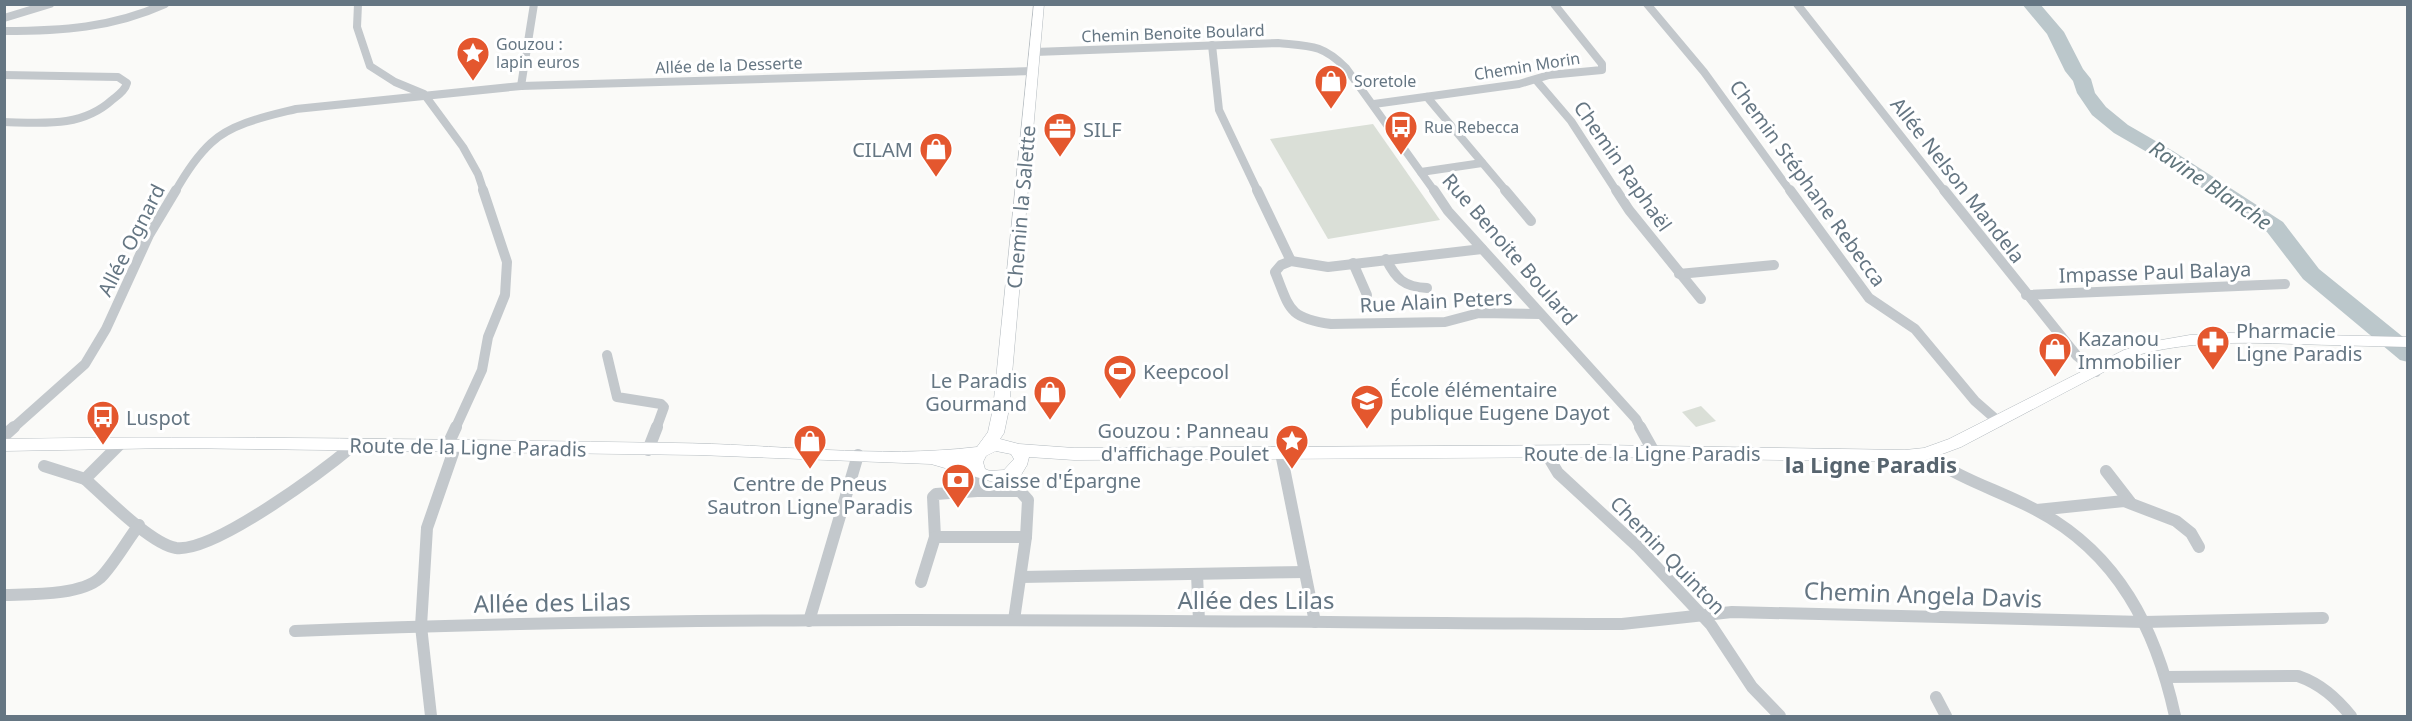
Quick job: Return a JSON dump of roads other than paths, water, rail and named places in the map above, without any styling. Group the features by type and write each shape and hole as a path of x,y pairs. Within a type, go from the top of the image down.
{"main road":[{"name":"Chemin la Salette","path":"980,467 996,433 1001,409 1039,4"},
{"name":"Route de la Ligne Paradis","path":"980,467 999,445 1074,454 1654,452 1905,456 1926,454 1999,422 2129,354 2179,340 2223,337 2408,342"},
{"name":"Chemin la Salette","path":"1001,409 1015,448 1021,456 1019,466"},
{"name":"Route de la Ligne Paradis","path":"4,445 452,446 858,455 931,458 952,465 980,467 990,477 1004,476 1019,466 1074,454"}],"street":[{"path":"4,18 50,4"},
{"path":"4,31 100,28 150,12 165,4"},
{"path":"358,4 357,27 370,66 388,78 427,97 463,147 478,174 507,262 505,295 488,338 478,382 450,440 453,453 426,528 421,626 431,717"},
{"path":"521,86 534,4"},
{"name":"Chemin Morin","path":"1374,104 1604,68 1554,4"},
{"name":"Chemin Stéphane Rebecca","path":"1647,4 1704,72 1869,298 1880,309 1914,328 1943,360 1972,399 1999,422"},
{"name":"Allée Nelson Mandela","path":"1797,4 2026,295 2077,356 2096,372"},
{"name":"Chemin Benoite Boulard","path":"1035,52 1278,43 1313,46"},
{"path":"1212,45 1219,110 1291,261 1328,267 1482,249"},
{"name":"Rue Benoite Boulard","path":"1313,46 1332,54 1346,68 1374,104 1448,211 1636,419 1648,437 1654,452"},
{"name":"Allée de la Desserte","path":"427,97 521,86 1033,71"},
{"path":"4,75 118,77 127,83 126,88 99,111 90,115 60,122 4,122"},
{"name":"Chemin Raphaël","path":"1536,80 1571,122 1629,210 1701,299"},
{"name":"Allée Ognard","path":"4,436 85,364 110,321 149,235 179,184 211,143 247,123 282,111 427,97"},
{"path":"1427,97 1531,221"},
{"path":"1421,172 1482,163"},
{"path":"1386,260 1401,284 1413,288 1427,288"},
{"name":"Rue Alain Peters","path":"1291,261 1281,265 1275,272 1287,306 1292,314 1313,322 1331,324 1445,322 1479,313 1540,314"},
{"path":"1353,263 1367,295"},
{"path":"1679,274 1774,265"},
{"name":"Impasse Paul Balaya","path":"2026,295 2286,285"},
{"path":"607,355 617,397 661,404 664,407 648,450"},
{"path":"85,479 120,444"},
{"path":"44,466 85,479 156,539 174,547 191,548 242,524 354,445"},
{"path":"1281,453 1315,622"},
{"name":"Chemin Quinton","path":"1546,453 1558,473 1637,546 1701,615 1752,687 1780,717"},
{"path":"1926,454 1947,469 2037,510 2067,529 2096,554 2127,593 2144,622 2166,677 2175,717"},
{"path":"809,621 858,455"},
{"path":"921,582 935,537 933,497 980,467 1020,491 1028,500 1022,577 1014,620"},
{"path":"2106,471 2130,502"},
{"path":"2037,510 2116,500 2130,502 2176,521 2191,533 2199,547"},
{"path":"4,595 73,590 92,583 100,578 140,525"},
{"path":"935,537 1026,537"},
{"path":"1022,577 1305,572"},
{"path":"1197,574 1199,621"},
{"name":"Chemin Angela Davis","path":"1701,615 1763,612 2144,622 2324,618"},
{"name":"Allée des Lilas","path":"295,630 421,626 1014,620 1622,624 1701,615"},
{"path":"2166,677 2298,676 2325,687 2350,717"},
{"path":"1936,696 1946,717"}],"waterway":[{"name":"Ravine Blanche","path":"2030,4 2055,32 2074,71 2082,79 2086,93 2099,111 2121,129 2166,155 2275,227 2311,274 2408,354"}],"place":[{"name":"Gouzou : lapin euros","path":"473,82"},
{"name":"Soretole","path":"1331,110"},
{"name":"Rue Rebecca","path":"1401,156"},
{"name":"SILF","path":"1060,158"},
{"name":"CILAM","path":"936,178"},
{"name":"Pharmacie Ligne Paradis","path":"2213,371"},
{"name":"Kazanou Immobilier","path":"2055,378"},
{"name":"Keepcool","path":"1120,400"},
{"name":"Le Paradis Gourmand","path":"1050,421"},
{"name":"École élémentaire publique Eugene Dayot","path":"1367,430"},
{"name":"Luspot","path":"103,446"},
{"name":"Centre de Pneus Sautron Ligne Paradis","path":"810,470"},
{"name":"Gouzou : Panneau d'affichage Poulet","path":"1292,470"},
{"name":"Caisse d'Épargne","path":"958,509"}],"district":[{"name":"la Ligne Paradis","path":"1871,464"}]}
